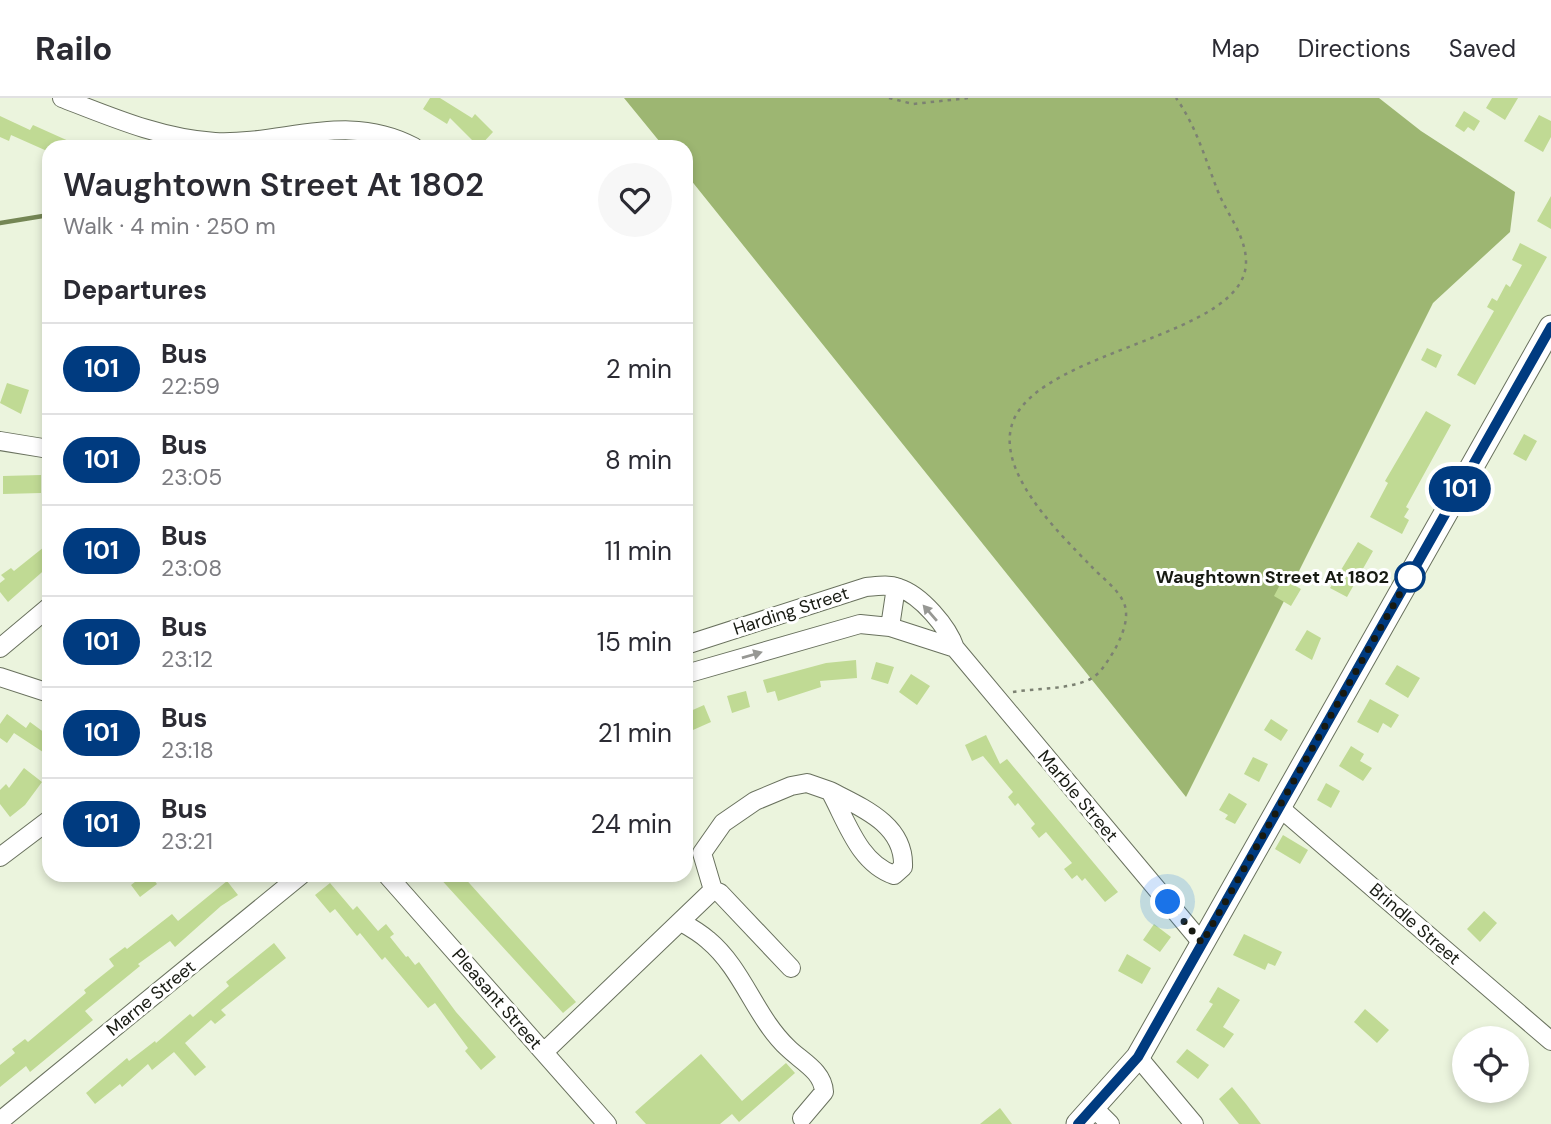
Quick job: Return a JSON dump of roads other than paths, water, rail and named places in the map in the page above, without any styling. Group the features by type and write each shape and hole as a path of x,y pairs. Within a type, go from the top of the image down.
{"main road":[{"path":"1085,1116 1138,1057 1551,327"}],"street":[{"path":"62,98 146,128 194,140"},
{"path":"261,140 316,130 340,130 396,140"},
{"path":"0,441 42,448"},
{"name":"Harding Street","path":"693,643 866,587 897,587"},
{"path":"897,587 890,627 955,648"},
{"name":"Marble Street","path":"897,587 916,597 951,637 955,648 1202,943"},
{"path":"0,648 42,613"},
{"name":"Harding Street","path":"693,672 860,624 890,627"},
{"path":"0,677 42,691"},
{"path":"713,890 702,853 723,823 755,801 791,786 807,783 830,791 873,816 898,838 904,852 903,867 894,875 880,870 867,858 830,791"},
{"name":"Brindle Street","path":"1279,807 1551,1041"},
{"path":"0,857 42,825"},
{"name":"Marne Street","path":"0,1121 292,882"},
{"name":"Pleasant Street","path":"393,882 607,1124"},
{"path":"544,1052 713,890"},
{"path":"713,890 720,893 791,968"},
{"path":"681,922 709,940 742,979 760,1013 788,1048 803,1058 823,1082 824,1092 802,1118"},
{"path":"1138,1057 1194,1124"},
{"path":"1085,1116 1110,1124"}],"waterway":[{"path":"0,223 42,216"}],"place":[{"name":"Waughtown Street At 1802","path":"1410,577"}]}
